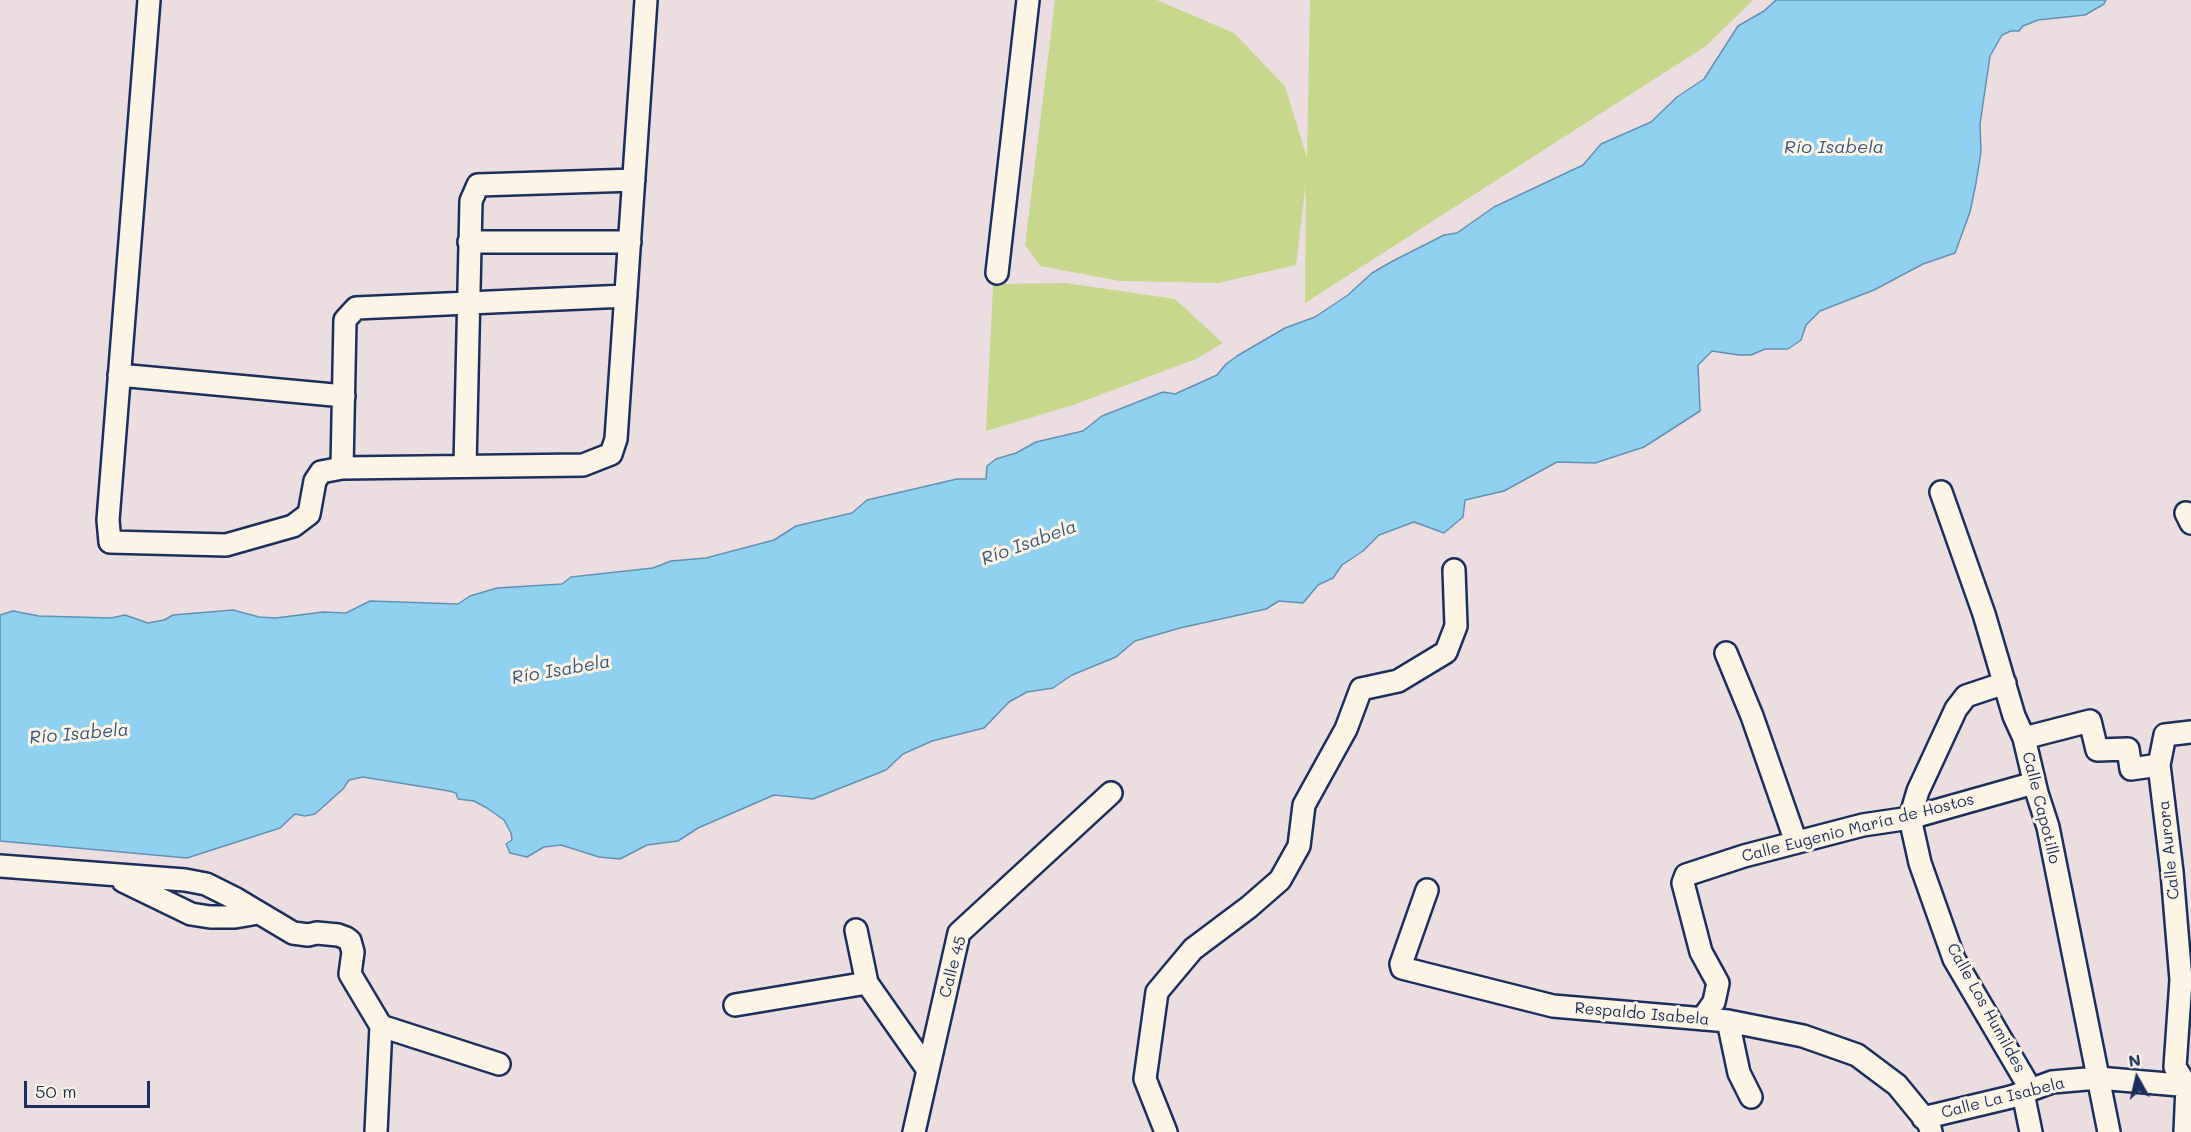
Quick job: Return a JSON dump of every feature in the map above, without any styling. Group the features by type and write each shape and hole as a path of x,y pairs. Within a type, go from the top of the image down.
{"street":[{"path":"149,0 108,520 110,542 226,545 293,526 309,514 315,481 321,472 342,468 583,465 611,454 616,439 646,0"},
{"path":"997,273 1028,0"},
{"path":"465,466 470,303 469,242 471,201 478,185 634,180"},
{"path":"469,242 630,242"},
{"path":"342,468 345,320 356,308 626,296"},
{"path":"119,375 344,396"},
{"name":"Calle Capotillo","path":"1941,492 1984,614 2014,716 2024,738 2034,783 2048,828 2109,1132"},
{"path":"1166,1132 1145,1078 1157,992 1193,949 1249,907 1280,880 1299,846 1304,806 1346,729 1361,689 1398,681 1446,652 1456,626 1454,570"},
{"path":"1726,653 1752,716 1796,842"},
{"name":"Calle Los Humildes","path":"2004,683 1966,696 1956,709 1918,791 1910,819 1920,863 1954,959 2027,1092 2031,1132"},
{"path":"2024,738 2090,722 2097,750 2128,749 2131,769 2159,765"},
{"name":"Calle Aurora","path":"2185,1132 2189,1086 2175,1067 2181,980 2172,872 2159,765 2166,735 2191,732"},
{"name":"Calle Eugenio María de Hostos","path":"1702,1019 1714,1002 1718,983 1701,952 1683,879 1686,875 1796,842 1863,825 1910,819 2034,783"},
{"name":"Calle 45","path":"914,1132 959,933 1111,793"},
{"path":"0,866 185,879 206,884 293,933 338,935 350,941 353,951 350,974 381,1026 376,1132"},
{"path":"109,874 191,914 226,917 258,913"},
{"name":"Respaldo Isabela","path":"1427,890 1401,964 1402,968 1553,1006 1728,1021 1803,1036 1857,1055 1897,1084 1928,1125"},
{"path":"856,930 867,983 928,1070"},
{"path":"735,1005 867,983"},
{"path":"1728,1021 1739,1073 1751,1097"},
{"path":"381,1026 499,1064"},
{"name":"Calle La Isabela","path":"1928,1125 2052,1082 2098,1078 2189,1086"}],"green space":[{"path":"1055,0 1157,0 1234,33 1285,86 1307,158 1310,0 1753,0 1706,46 1305,303 1306,183 1296,265 1218,283 1120,281 1040,266 1025,245"},
{"path":"1066,283 1175,299 1223,343 1196,359 1073,405 986,431 993,284"}],"water":[{"name":"Río Isabela","path":"1776,0 2106,0 2104,4 2085,15 2038,20 2023,26 2019,31 2011,31 2002,35 1990,56 1980,124 1981,152 1976,183 1970,212 1955,253 1923,264 1874,290 1820,311 1806,325 1801,340 1788,349 1765,349 1751,355 1712,351 1698,365 1700,411 1644,447 1595,463 1557,462 1504,491 1465,500 1463,517 1444,533 1414,522 1379,535 1363,551 1342,565 1333,578 1318,585 1303,603 1279,601 1266,609 1180,628 1135,641 1116,657 1072,675 1053,688 1027,692 1009,702 984,728 932,741 903,754 886,770 813,799 774,795 698,828 678,841 647,845 620,859 599,857 561,845 544,847 527,857 510,853 506,844 512,840 511,833 504,820 474,801 458,799 456,793 449,791 363,777 349,780 343,789 315,814 305,816 295,814 280,828 187,858 0,841 0,615 13,611 39,616 111,618 125,615 148,623 164,620 173,615 233,610 259,617 276,618 323,612 346,613 370,601 458,604 470,596 497,588 562,584 571,577 653,568 671,561 706,558 774,540 796,526 852,513 867,500 957,479 986,479 987,466 996,459 1016,453 1036,442 1083,431 1102,416 1163,392 1175,394 1217,375 1237,356 1285,328 1315,317 1348,295 1372,273 1391,262 1444,235 1457,233 1494,207 1583,165 1601,144 1651,122 1677,97 1704,79 1738,26 1764,11"}]}
